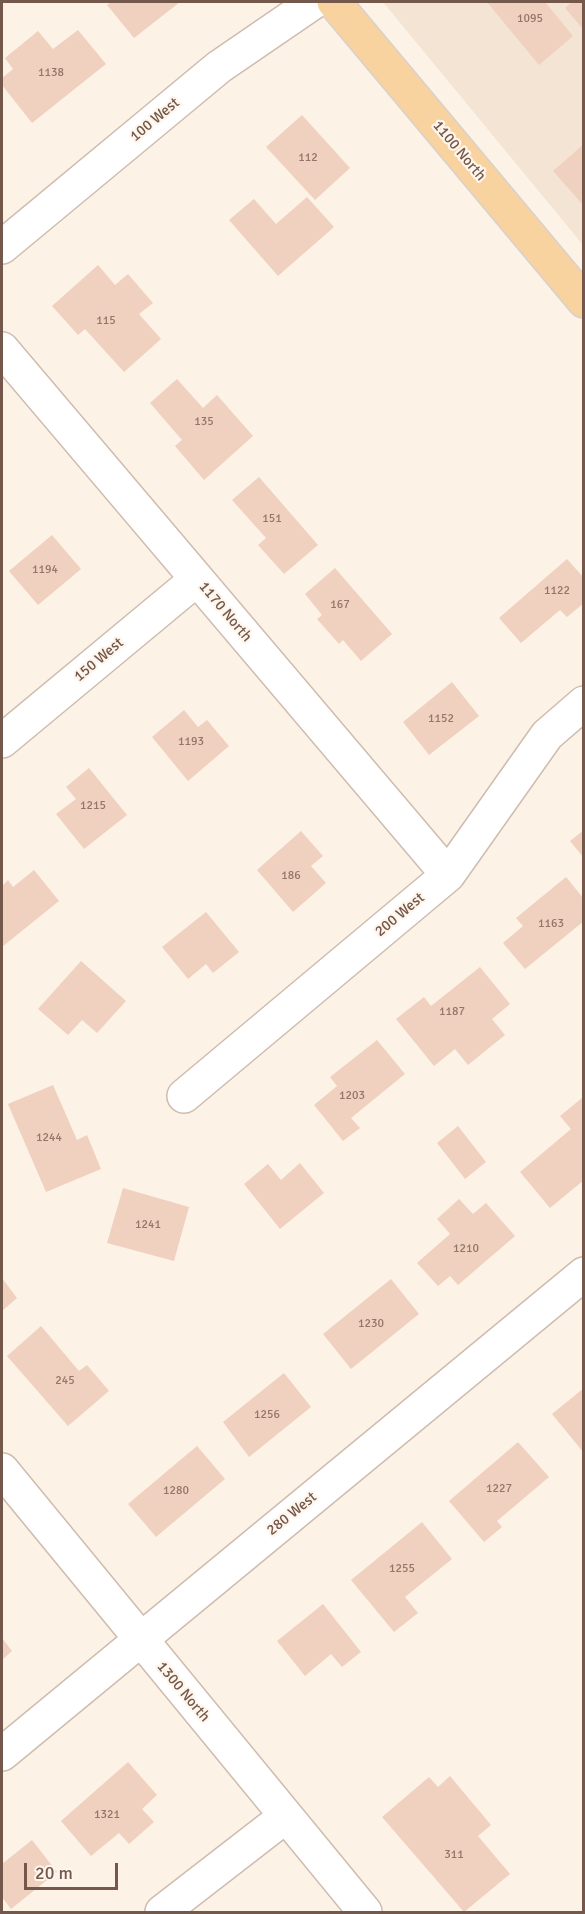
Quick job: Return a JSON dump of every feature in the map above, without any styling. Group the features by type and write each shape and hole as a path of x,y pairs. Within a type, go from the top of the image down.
{"main road":[{"name":"1100 North","path":"334,2 579,285"}],"street":[{"name":"100 West","path":"2,247 219,67 314,2"},
{"name":"1170 North","path":"2,348 448,875"},
{"name":"150 West","path":"2,741 197,579"},
{"name":"200 West","path":"184,1096 448,875 547,735 584,704"},
{"name":"280 West","path":"2,1754 584,1274"},
{"name":"1300 North","path":"2,1470 365,1912"},
{"path":"162,1912 286,1816"}],"shaded area":[{"path":"383,2 583,2 583,245"}],"building":[{"path":"111,2 180,2 134,38 107,5"},
{"path":"487,2 545,2 573,36 539,65"},
{"path":"572,2 584,2 584,30 565,8"},
{"path":"78,30 106,64 32,123 2,85 2,78 13,69 5,58 38,31 53,49"},
{"path":"302,115 350,168 315,200 266,147"},
{"path":"584,144 584,206 553,171"},
{"path":"307,197 334,227 278,276 229,220 254,199 276,224"},
{"path":"98,265 115,285 128,274 153,303 139,314 161,339 124,372 85,329 78,335 52,306"},
{"path":"177,379 203,408 217,395 253,436 204,480 175,446 182,440 150,403"},
{"path":"259,477 318,545 284,574 258,545 266,538 232,500"},
{"path":"52,535 81,569 38,605 9,571"},
{"path":"567,559 584,578 584,603 567,617 560,610 521,643 499,618"},
{"path":"335,568 392,634 361,661 343,640 339,644 317,619 322,615 305,594"},
{"path":"452,682 479,716 429,755 403,722"},
{"path":"184,710 198,727 207,720 229,746 188,781 152,737"},
{"path":"89,768 127,815 84,849 56,814 76,799 66,787"},
{"path":"584,830 584,858 570,841"},
{"path":"301,831 323,856 311,866 326,883 293,912 257,870"},
{"path":"34,870 59,901 2,947 2,886 8,880 13,887"},
{"path":"566,877 584,899 584,921 525,969 503,943 523,926 516,918"},
{"path":"206,912 239,952 213,973 206,964 188,979 162,947"},
{"path":"81,961 126,1001 97,1033 82,1020 68,1035 38,1009"},
{"path":"480,967 510,1004 492,1019 505,1035 468,1065 455,1049 434,1066 396,1019 424,997 431,1006"},
{"path":"377,1040 405,1074 351,1118 360,1128 343,1141 314,1105 337,1086 330,1077"},
{"path":"53,1085 77,1140 87,1135 101,1169 46,1192 8,1104"},
{"path":"582,1098 584,1180 550,1208 520,1172 571,1129 560,1116"},
{"path":"458,1126 486,1162 465,1179 437,1143"},
{"path":"300,1163 324,1193 280,1229 244,1184 268,1164 281,1180"},
{"path":"123,1188 189,1207 174,1261 107,1243"},
{"path":"459,1199 473,1214 486,1203 515,1236 458,1285 450,1276 438,1286 417,1263 450,1234 437,1219"},
{"path":"2,1278 17,1298 2,1311"},
{"path":"391,1279 419,1314 351,1369 323,1334"},
{"path":"41,1326 79,1371 87,1365 109,1391 68,1426 7,1356"},
{"path":"284,1373 311,1407 249,1457 223,1422"},
{"path":"584,1388 584,1453 552,1414"},
{"path":"518,1442 549,1477 497,1521 502,1527 484,1542 449,1501"},
{"path":"197,1446 225,1479 156,1537 128,1504"},
{"path":"422,1522 452,1559 405,1597 418,1613 394,1632 351,1580"},
{"path":"323,1604 361,1652 342,1667 331,1654 305,1676 277,1641"},
{"path":"2,1638 12,1651 2,1660"},
{"path":"128,1762 157,1795 142,1809 154,1822 129,1844 119,1833 91,1856 61,1821"},
{"path":"450,1776 491,1825 478,1836 510,1874 464,1912 382,1817 429,1777 438,1787"},
{"path":"32,1840 57,1872 11,1909 2,1897 2,1864"}]}
